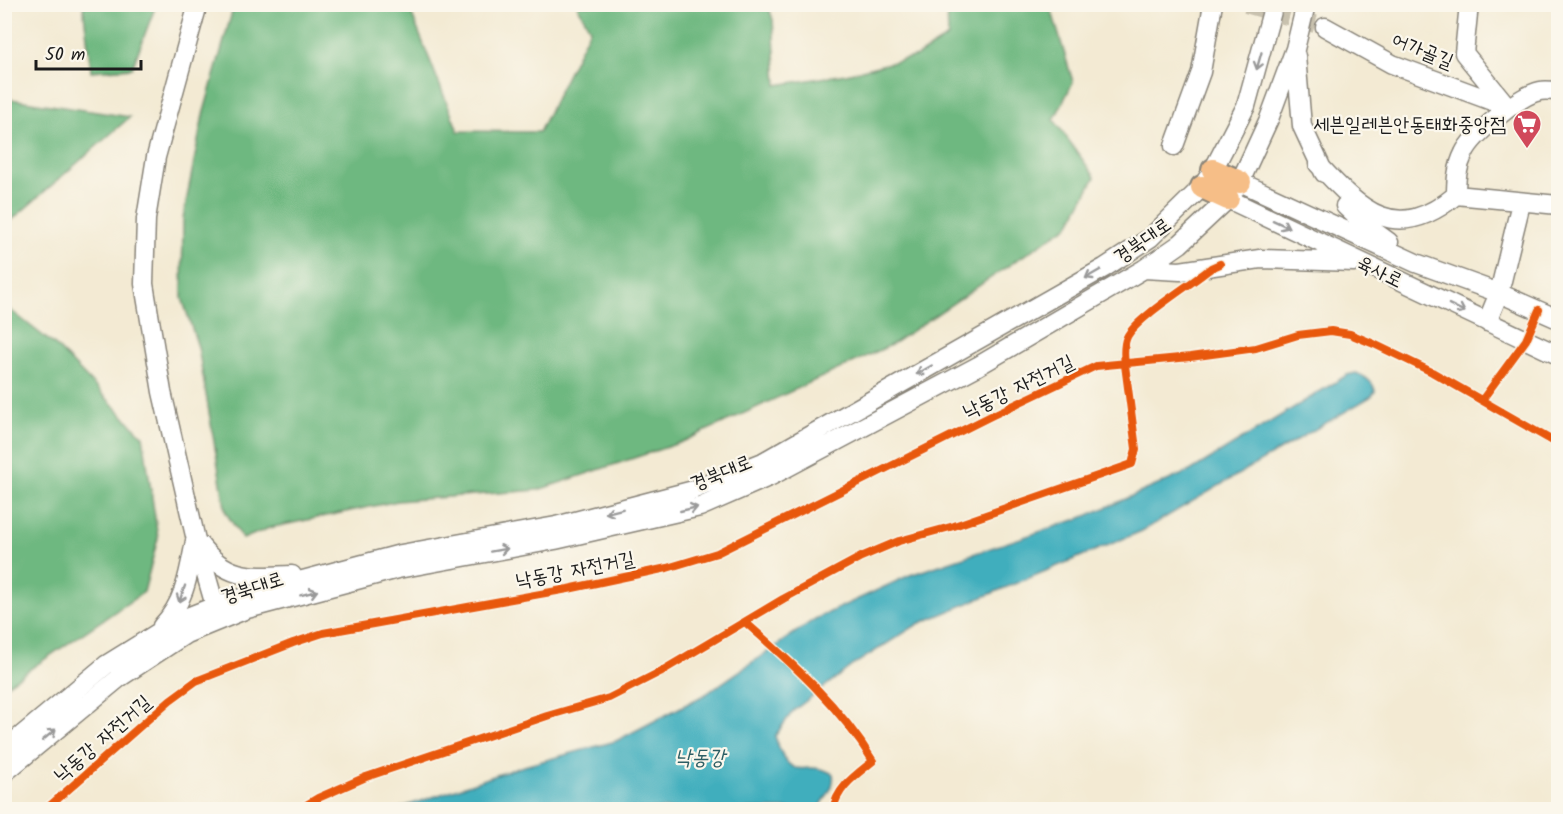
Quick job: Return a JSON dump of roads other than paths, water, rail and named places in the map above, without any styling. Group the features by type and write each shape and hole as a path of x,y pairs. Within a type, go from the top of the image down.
{"main road":[{"name":"육사로","path":"1207,179 1234,191"}],"street":[{"path":"198,4 156,157 146,219 144,284 162,392 196,540 217,613"},
{"path":"1174,146 1201,72 1213,4"},
{"name":"경북대로","path":"4,773 118,678 217,613 327,574 401,554 567,523 690,491 763,462 1104,268 1150,238 1207,179 1246,106 1274,4"},
{"name":"경북대로","path":"4,750 106,666 177,621 247,609 398,569 555,540 700,507 771,476 978,366 1144,269 1180,244 1234,191 1269,119 1295,49 1306,4"},
{"path":"1469,4 1464,53 1508,107"},
{"name":"어가골길","path":"1325,27 1392,64 1508,107"},
{"path":"1295,49 1302,126 1318,164 1340,200 1364,224 1416,262"},
{"path":"1456,195 1456,175 1464,151 1508,107 1538,92 1558,91"},
{"path":"1318,164 1347,195 1376,215 1396,220 1420,217 1439,209 1456,195 1558,205"},
{"name":"육사로","path":"1234,191 1499,293 1558,319"},
{"name":"육사로","path":"1234,191 1364,263 1558,355"},
{"path":"1487,322 1499,293 1521,203"},
{"path":"1144,269 1180,271 1260,258 1364,263"},
{"path":"196,540 219,565 238,575 254,577 327,574"},
{"path":"149,639 178,606 187,580 196,540"}],"water":[{"name":"낙동강","path":"1356,373 1370,382 1375,391 1372,396 1142,531 918,624 853,665 793,711 775,736 781,752 793,767 823,769 833,774 831,788 819,809 398,809 517,768 616,741 706,694 815,619 910,575 1084,517 1190,471 1347,375"}],"tunnel":[{"path":"1246,4 1325,27"}],"place":[{"name":"세븐일레븐안동태화중앙점","path":"1527,150"}]}
